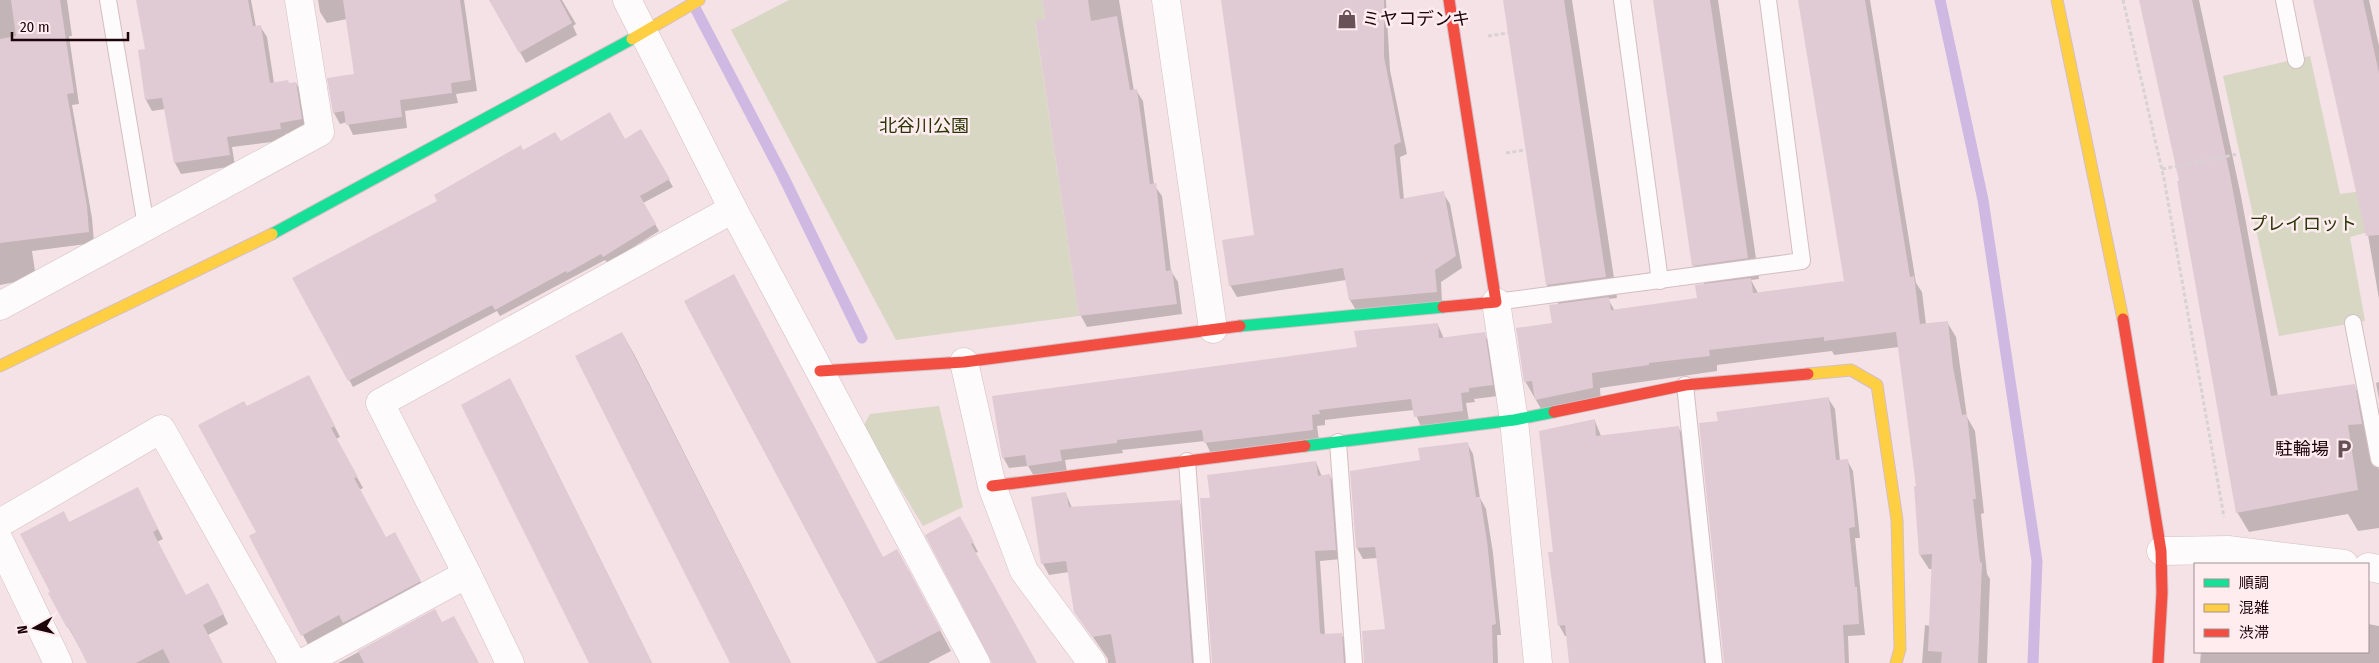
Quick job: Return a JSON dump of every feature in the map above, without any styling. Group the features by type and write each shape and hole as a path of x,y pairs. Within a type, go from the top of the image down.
{"street":[{"path":"0,306 320,132 299,0"},
{"path":"627,0 653,26 733,208 976,663"},
{"path":"0,366 245,249 596,60 699,0"},
{"path":"1166,0 1213,328"},
{"path":"1449,0 1514,420 1538,663"},
{"path":"2057,0 2118,290 2160,551 2162,593 2158,663"},
{"path":"510,663 380,403 733,208"},
{"path":"820,371 964,362 1213,328 1496,302"},
{"path":"964,362 992,486 1024,572 1092,663"},
{"path":"992,486 1514,420 1685,385 1851,370 1878,385 1897,520 1900,649 1896,663"},
{"path":"0,522 161,429 293,663"},
{"path":"0,542 58,663"},
{"path":"2160,551 2228,550 2336,563"},
{"path":"303,663 467,574"}],"lane":[{"path":"108,0 146,226"},
{"path":"1622,0 1660,281"},
{"path":"1496,302 1802,261 1768,0"},
{"path":"2284,0 2296,60"},
{"path":"2353,322 2379,458"},
{"path":"1685,385 1714,663"},
{"path":"1338,442 1354,663"},
{"path":"1187,461 1202,663"}],"path":[{"path":"2123,0 2162,169 2227,531 2228,550"},
{"path":"2162,169 2238,154"}],"green space":[{"name":"北谷川公園","path":"789,0 1042,0 1045,19 1035,21 1079,316 896,340 731,30"},
{"name":"プレイロット","path":"2310,56 2340,194 2379,189 2379,229 2350,237 2365,321 2279,336 2223,76"},
{"path":"939,406 963,507 923,526 863,427 870,414"}],"building":[{"path":"11,0 60,0 74,93 67,94 87,206 89,232 0,243 0,39 16,36"},
{"path":"136,0 248,0 253,26 261,25 270,83 288,80 289,83 296,82 302,119 280,123 281,129 227,137 230,155 174,163 162,98 145,100 138,50 145,49"},
{"path":"343,0 460,0 471,80 451,83 452,93 400,100 402,117 346,125 344,111 333,113 327,78 354,74"},
{"path":"489,0 560,0 572,23 519,53"},
{"path":"1042,0 1088,0 1091,21 1117,16 1130,90 1137,89 1150,184 1156,183 1166,271 1172,270 1177,304 1079,316 1035,20 1045,19"},
{"path":"1221,0 1384,0 1384,57 1401,142 1394,145 1400,199 1444,191 1456,256 1435,270 1437,292 1349,300 1343,268 1229,286 1222,240 1254,235"},
{"path":"1503,0 1564,0 1606,277 1546,285"},
{"path":"1653,0 1710,0 1748,258 1692,266"},
{"path":"1798,0 1865,0 1910,277 1914,276 1920,324 1948,321 1953,367 1962,415 1967,414 1976,499 1973,499 1980,562 1982,563 1978,663 1941,663 1942,652 1928,651 1932,554 1919,555 1914,486 1916,486 1896,332 1824,341 1824,337 1709,350 1710,356 1649,363 1649,365 1592,373 1593,388 1535,400 1532,381 1524,382 1516,328 1552,323 1549,305 1609,297 1611,310 1697,298 1695,285 1751,278 1753,293 1844,281"},
{"path":"2139,0 2192,0 2230,175 2271,396 2355,384 2362,424 2348,425 2358,490 2236,513 2177,181 2179,181"},
{"path":"2313,0 2363,0 2379,73 2379,235 2366,236"},
{"path":"610,112 625,139 641,129 670,179 640,196 656,224 603,257 601,254 567,273 566,271 495,310 492,305 348,381 292,278 437,201 434,195 521,145 523,150 555,132 561,141"},
{"path":"734,274 883,557 897,549 941,630 877,663 684,301"},
{"path":"1438,323 1439,338 1485,332 1493,385 1469,388 1469,392 1461,393 1463,411 1414,417 1411,399 1319,410 1320,414 1312,415 1313,430 1204,443 1202,430 1117,440 1117,443 1060,450 1062,461 1027,466 1025,455 1002,458 992,396 1357,347 1354,331"},
{"path":"622,332 791,663 730,663 575,356"},
{"path":"309,375 335,426 331,428 358,477 354,478 386,537 395,532 421,581 343,623 339,615 301,636 249,536 256,532 198,425 244,401 247,406"},
{"path":"510,378 652,663 589,663 461,405"},
{"path":"1829,397 1836,460 1848,459 1855,527 1849,528 1855,587 1857,587 1859,624 1843,625 1845,663 1724,663 1699,423 1718,421 1716,412"},
{"path":"1595,419 1596,436 1679,426 1704,663 1569,663 1565,625 1558,626 1548,552 1553,552 1539,431"},
{"path":"1468,442 1476,497 1480,497 1487,541 1496,624 1492,625 1493,663 1364,663 1362,631 1385,629 1375,547 1356,548 1350,471 1420,460 1418,448"},
{"path":"1316,461 1318,476 1330,474 1336,550 1315,551 1320,632 1321,634 1342,633 1344,663 1212,663 1200,498 1210,498 1207,475"},
{"path":"138,487 158,529 153,532 186,595 208,583 224,614 203,625 223,663 170,663 163,649 136,663 87,663 69,627 67,628 48,593 50,592 20,534 64,511 69,522"},
{"path":"1066,492 1069,507 1180,500 1192,663 1116,663 1111,634 1092,637 1074,612 1066,561 1041,564 1031,497"},
{"path":"960,516 974,542 971,544 1037,663 992,663 925,535"},
{"path":"435,609 442,622 454,616 479,663 364,663 358,651"}],"waterway":[{"path":"1940,0 1983,200 2037,561 2033,663"},
{"path":"693,4 783,176 862,338"}],"traffic: fast":[{"path":"272,234 632,39"},
{"path":"1240,326 1443,307"},
{"path":"1305,446 1514,420 1554,412"}],"traffic: slow":[{"path":"632,39 699,0"},
{"path":"2057,0 2123,319"},
{"path":"0,366 272,234"},
{"path":"1808,374 1851,370 1877,385 1897,520 1900,649 1896,663"}],"traffic: jam":[{"path":"1443,307 1496,302 1449,0"},
{"path":"2123,319 2161,551 2162,593 2158,663"},
{"path":"820,371 964,362 1240,326"},
{"path":"1554,412 1685,385 1808,374"},
{"path":"992,486 1305,446"}],"place":[{"name":"ミヤコデンキ","path":"1347,19"},
{"name":"駐輪場","path":"2344,449"}]}
